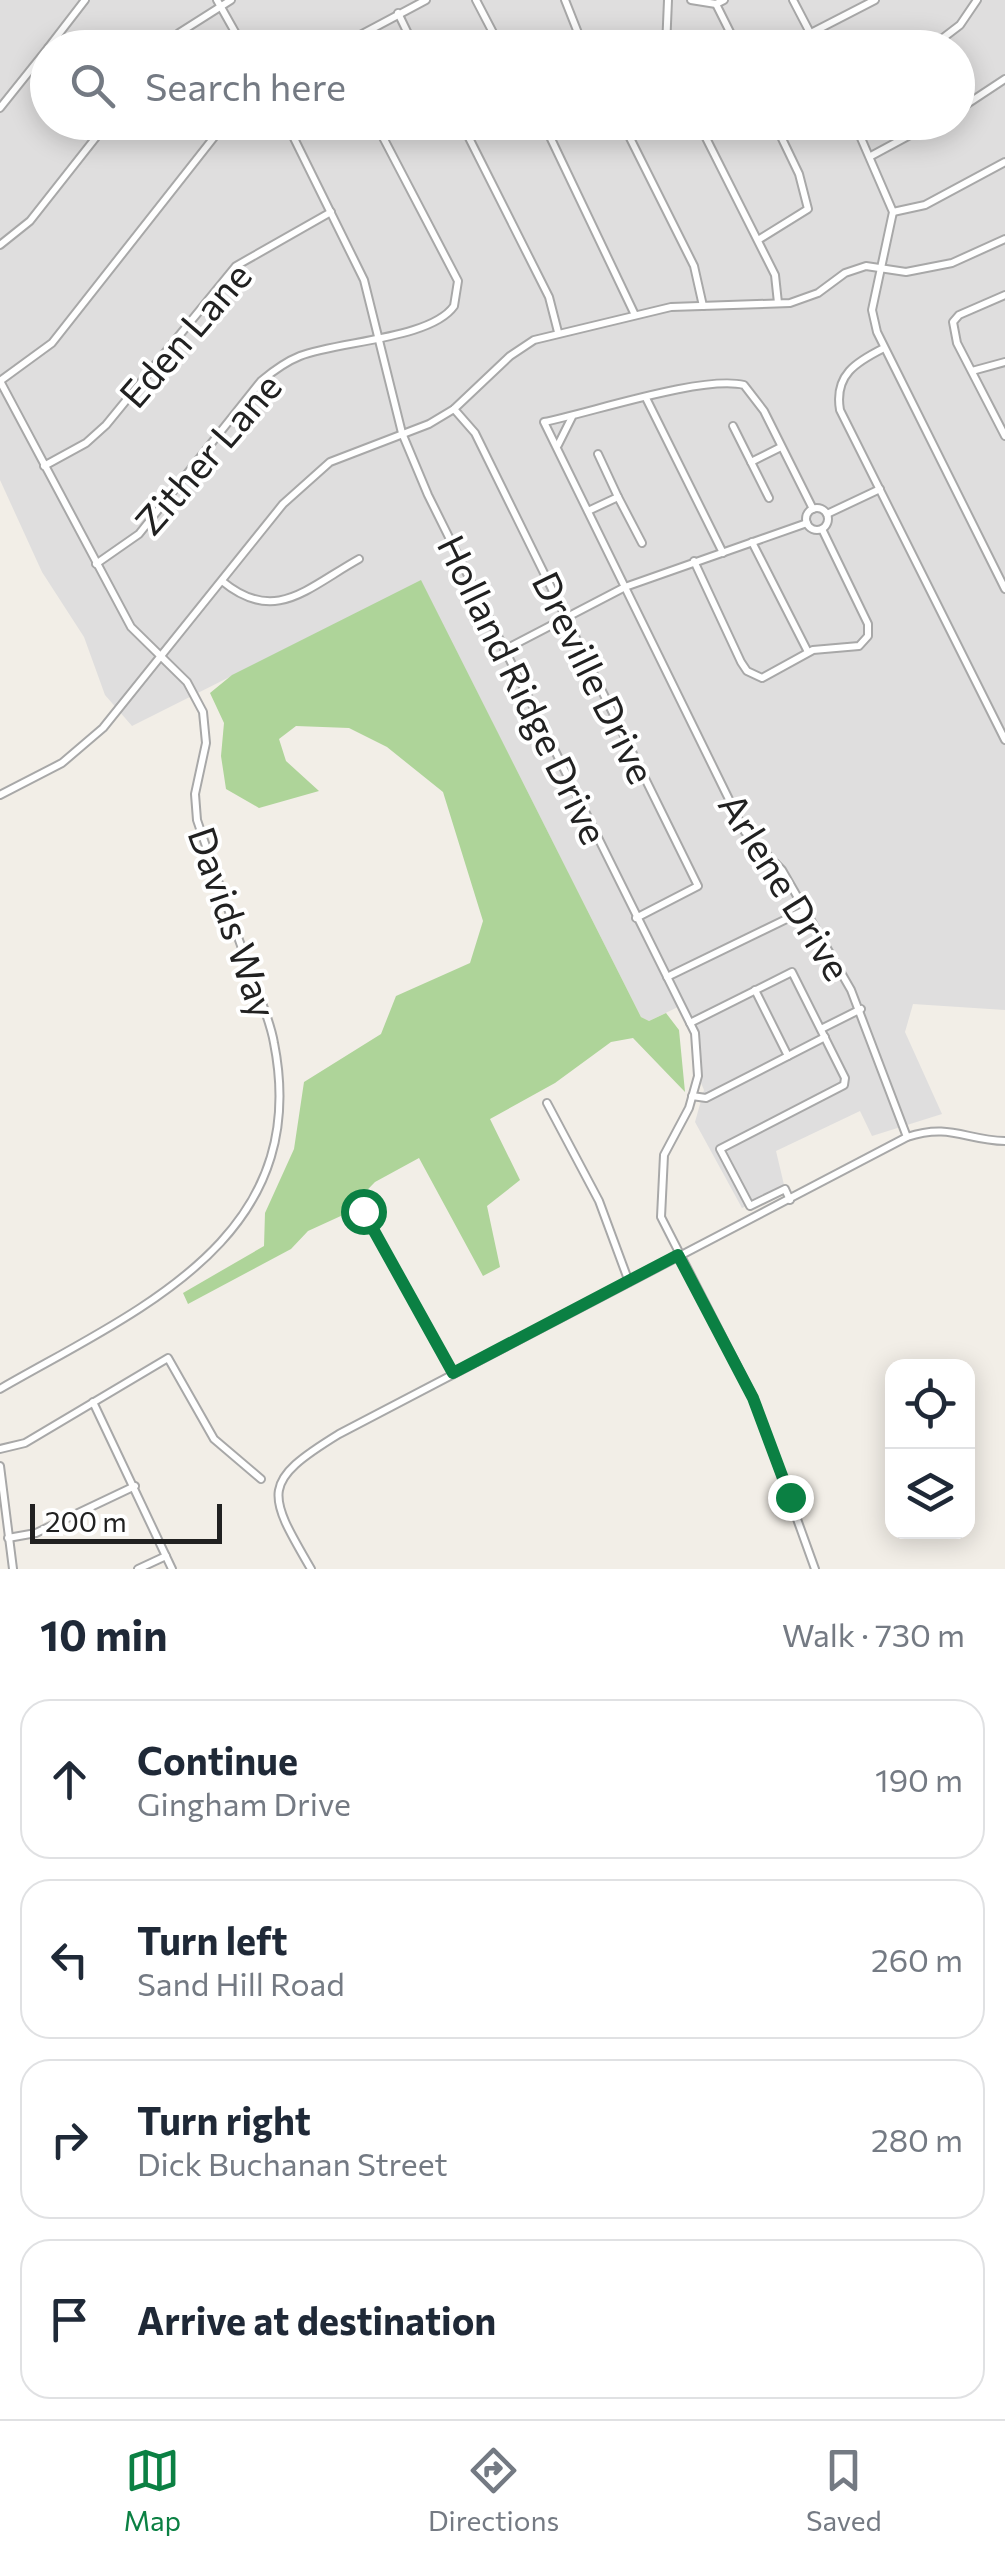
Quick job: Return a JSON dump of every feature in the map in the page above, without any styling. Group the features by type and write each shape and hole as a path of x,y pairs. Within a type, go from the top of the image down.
{"street":[{"path":"62,30 85,0"},
{"path":"184,30 219,3 230,0"},
{"path":"367,30 426,0"},
{"path":"476,0 491,30"},
{"path":"565,0 577,30"},
{"path":"667,30 668,0"},
{"path":"691,0 720,2 731,30"},
{"path":"793,0 809,30"},
{"path":"817,30 875,0"},
{"path":"953,30 977,0"},
{"path":"219,3 234,30"},
{"path":"398,12 406,30"},
{"path":"0,108 30,70"},
{"path":"975,98 1005,78"},
{"path":"0,245 30,221 94,140"},
{"path":"0,381 52,343 212,140"},
{"name":"Holland Ridge Drive","path":"295,140 364,280 402,433 504,650 695,1033 698,1076 664,1155 661,1216 753,1398 816,1569"},
{"name":"Zither Lane","path":"96,564 139,534 261,382 279,366 302,355 433,324 449,314 459,289 384,140"},
{"path":"469,140 549,297 558,332"},
{"path":"551,140 636,315"},
{"path":"631,140 694,266 703,306"},
{"path":"707,140 775,275 778,303"},
{"path":"758,240 808,209 799,174 783,140"},
{"path":"863,140 893,212 872,310 884,348 1005,589"},
{"path":"871,156 901,140"},
{"path":"893,212 924,206 1005,162"},
{"name":"Eden Lane","path":"44,466 86,443 106,425 236,266 331,212"},
{"path":"0,795 81,749 162,656 283,504 314,474 347,454 430,424 454,409 510,356 558,332 703,306 778,303 818,293 845,272 866,266 906,272 952,263 1005,239"},
{"path":"1005,294 959,314 953,322 957,343 1005,436"},
{"path":"884,348 848,370 837,396 840,410 1005,740"},
{"path":"972,371 1005,362"},
{"name":"Davids Way","path":"0,381 131,627 187,682 203,712 206,743 195,794 196,820 274,1042 280,1092 274,1139 262,1179 238,1223 209,1260 168,1292 0,1389"},
{"path":"558,446 544,422 718,385 744,386 764,411 813,509 827,514 880,490"},
{"path":"646,398 722,552"},
{"name":"Dreville Drive","path":"454,409 475,434 698,886 636,918"},
{"path":"558,446 572,417"},
{"path":"733,426 769,498"},
{"name":"Arlene Drive","path":"558,446 745,832 782,870 860,1009 907,1138"},
{"path":"751,462 780,447"},
{"path":"598,454 642,544"},
{"path":"588,512 618,496"},
{"path":"504,650 625,587 807,522 813,509"},
{"path":"694,561 747,672 762,678 808,652 859,646 868,636 868,624 822,528 827,514"},
{"path":"807,522 813,529 822,528"},
{"path":"752,542 808,652"},
{"path":"222,581 244,600 265,605 290,597 360,560"},
{"path":"667,977 803,911"},
{"path":"690,1022 792,972 845,1078 844,1085 720,1149 750,1206 785,1189 790,1200"},
{"path":"755,990 788,1056"},
{"path":"692,1096 706,1098 788,1056 860,1009"},
{"path":"547,1103 598,1201 629,1282"},
{"path":"311,1569 281,1513 278,1489 292,1463 453,1373 907,1138 932,1129 960,1130 987,1141 1005,1141"},
{"path":"363,1211 453,1373"},
{"path":"0,1449 25,1443 168,1358 214,1439 261,1478"},
{"path":"93,1402 172,1569"},
{"path":"0,1466 12,1567 0,1568"},
{"path":"8,1538 36,1532 135,1486"},
{"path":"138,1569 166,1556"}],"shaded area":[{"path":"0,0 1005,0 1005,1010 913,1004 905,1032 942,1114 872,1136 860,1111 776,1151 785,1189 742,1208 695,1122 704,1090 698,1076 695,1033 680,1006 649,1021 641,1017 421,581 132,726 105,695 84,637 42,572 0,480"}],"green space":[{"path":"421,580 641,1017 649,1021 666,1013 679,1030 685,1092 633,1038 611,1042 555,1083 490,1119 520,1180 487,1206 500,1267 483,1276 419,1158 375,1182 343,1215 308,1231 291,1249 188,1304 183,1293 264,1246 265,1213 294,1149 304,1082 381,1034 396,996 470,963 483,921 443,792 387,747 349,728 296,726 279,739 286,761 319,791 259,808 226,789 221,756 224,723 210,693 232,675"}],"route":[{"path":"363,1211 453,1373 678,1255 753,1398 790,1497"}]}
